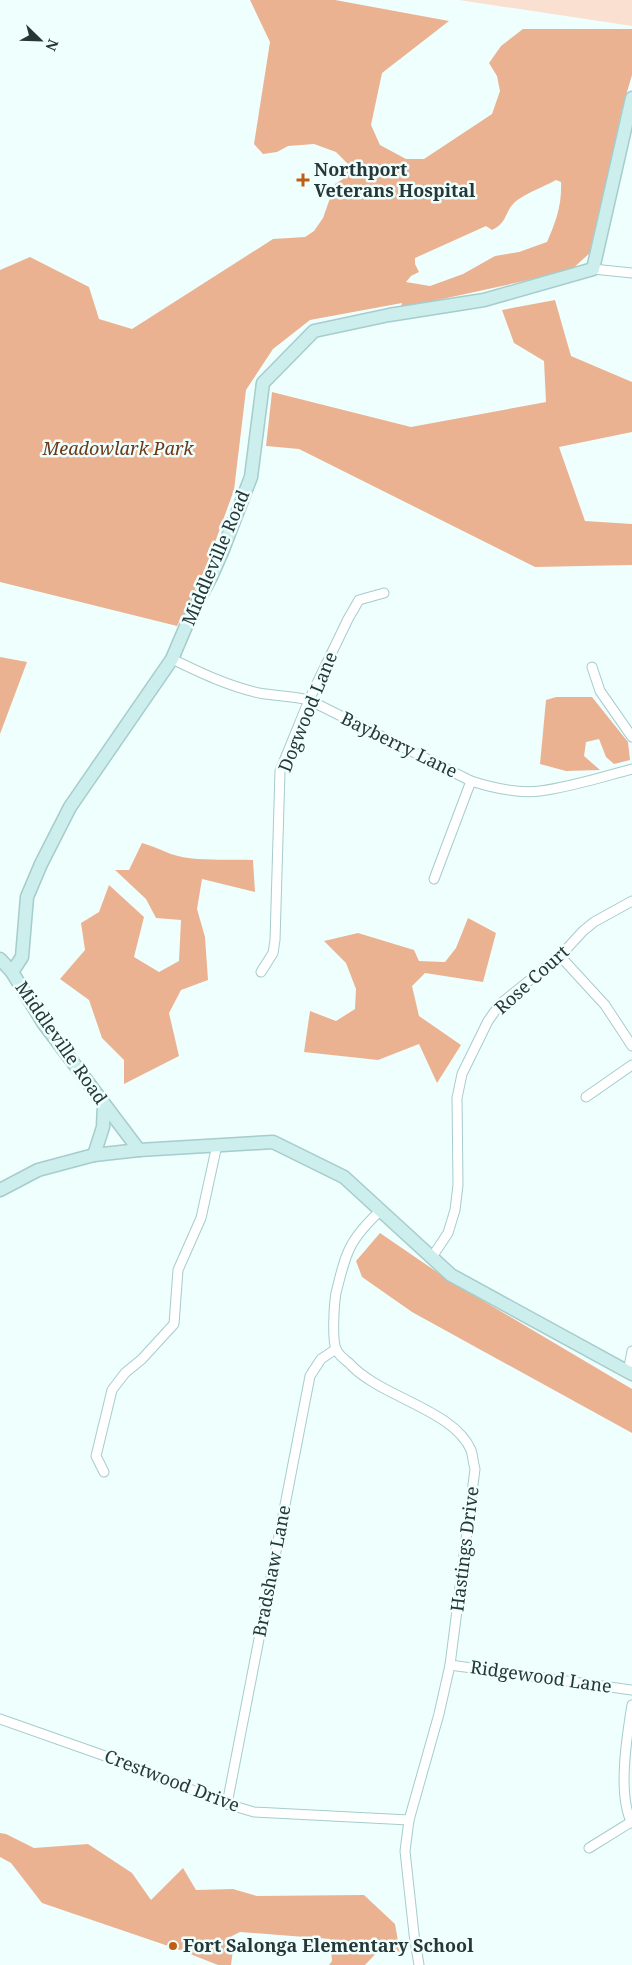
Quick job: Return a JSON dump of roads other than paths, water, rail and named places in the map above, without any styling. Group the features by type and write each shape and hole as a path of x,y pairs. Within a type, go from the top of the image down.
{"street":[{"path":"632,98 593,269 632,273"},
{"name":"Middleville Road","path":"139,1150 44,1024 12,972 22,957 27,897 41,864 70,807 172,659 192,612 219,560 251,477 263,383 314,331 389,314 484,300 593,269"},
{"name":"Dogwood Lane","path":"260,972 272,953 275,940 280,771 309,700 359,600 384,593"},
{"name":"Bayberry Lane","path":"172,659 228,685 261,693 292,696 309,700 471,781 503,790 540,791 632,770"},
{"path":"592,667 600,691 632,737"},
{"path":"434,879 471,781"},
{"name":"Rose Court","path":"432,1257 448,1233 455,1210 458,1185 457,1098 462,1074 488,1021 500,1004 560,956 583,931 594,922 632,901"},
{"path":"560,956 605,1006 632,1046"},
{"path":"0,959 12,972"},
{"path":"586,1097 632,1065"},
{"path":"94,1155 103,1127 104,1105"},
{"path":"0,1190 38,1170 94,1155 139,1150 273,1142 344,1177 451,1275 630,1373 632,1351"},
{"path":"104,1472 96,1456 112,1390 125,1372 142,1359 174,1324 178,1270 201,1218 218,1146"},
{"path":"336,1349 333,1308 344,1261 350,1246 361,1229 380,1211"},
{"name":"Hastings Drive","path":"336,1349 353,1368 372,1382 439,1418 459,1432 471,1451 474,1469 450,1665 439,1714 409,1820 405,1851 419,1965"},
{"name":"Bradshaw Lane","path":"226,1804 310,1376 321,1359 336,1349"},
{"name":"Ridgewood Lane","path":"450,1665 632,1690"},
{"path":"589,1848 631,1823 624,1794 626,1741 632,1705"},
{"name":"Crestwood Drive","path":"0,1719 122,1762 226,1804 254,1812 409,1820"}],"place":[{"name":"Northport Veterans Hospital","path":"303,180"},
{"name":"Fort Salonga Elementary School","path":"173,1946"}],"park label":[{"name":"Meadowlark Park","path":"118,449"}]}
